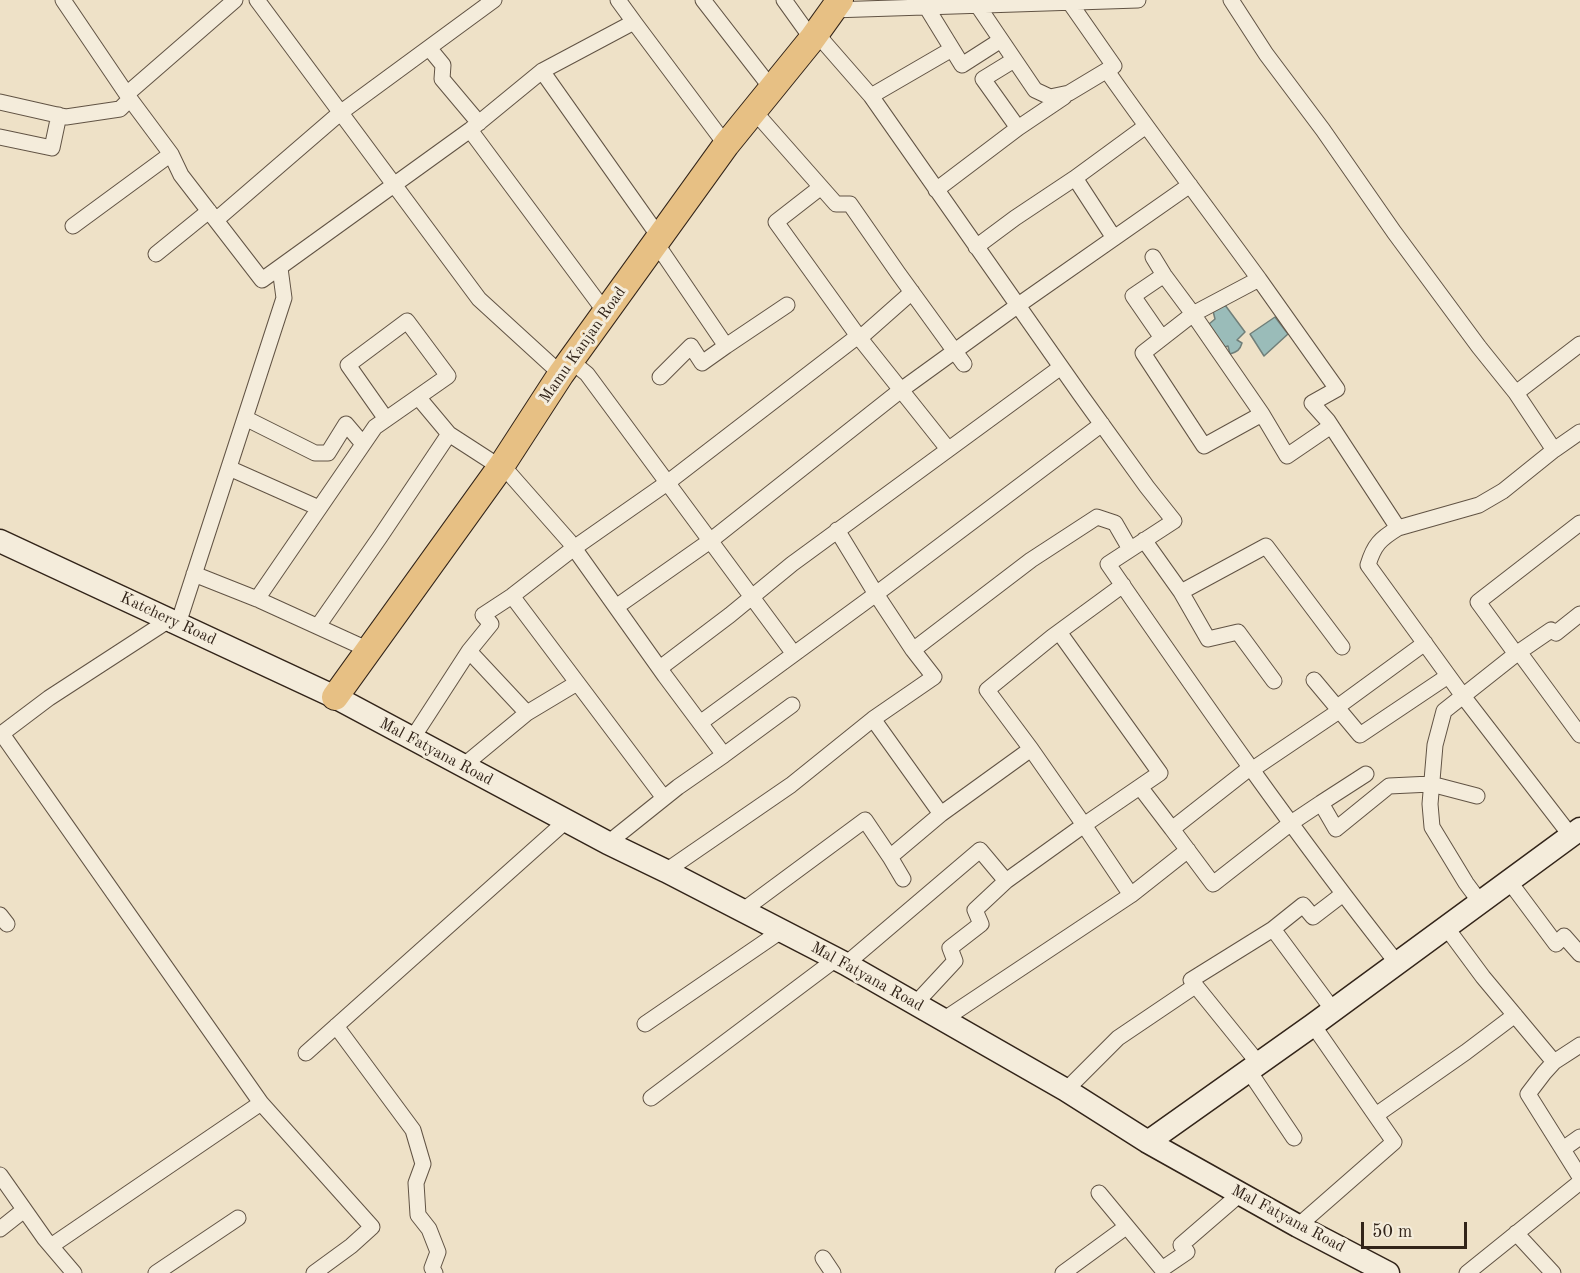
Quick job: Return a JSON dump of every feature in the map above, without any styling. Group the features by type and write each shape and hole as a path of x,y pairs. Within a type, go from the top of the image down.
{"main road":[{"name":"Mamu Kanjan Road","path":"335,697 501,466 566,368 726,146 836,5"},
{"name":"Katchery Road","path":"0,541 335,697"},
{"name":"Mal Fatyana Road","path":"335,697 608,843 841,961 1066,1090 1148,1142 1298,1226 1388,1273"},
{"path":"1148,1142 1313,1025 1575,833"}],"street":[{"path":"63,0 130,99 171,154 181,175 262,280 475,126 543,71 634,22"},
{"path":"130,99 128,93 235,0"},
{"path":"257,0 479,299 566,368 587,374 794,654"},
{"path":"156,254 212,215 340,113 494,0"},
{"path":"618,0 726,146"},
{"path":"703,0 772,89"},
{"path":"784,0 814,36 871,96 1060,367 1174,521 1108,564 1291,823 1397,963"},
{"path":"836,5 927,8 947,4 978,6 1138,0"},
{"path":"1231,0 1266,54 1323,130 1394,232 1516,393 1554,450"},
{"path":"936,190 1018,128 1114,66 1063,2"},
{"path":"978,6 1035,90 1050,97 1069,93"},
{"path":"927,8 962,65 1000,40"},
{"path":"429,48 443,65 442,79 606,313"},
{"path":"871,96 952,49"},
{"path":"1014,60 983,79 1018,128"},
{"path":"1107,70 1337,389 1312,403 1331,426 1398,528"},
{"path":"543,71 726,346"},
{"path":"0,102 66,117 120,109 130,99"},
{"path":"754,111 836,204 850,204 960,358"},
{"path":"0,138 52,148 59,115"},
{"path":"976,247 1146,126"},
{"path":"73,226 171,154"},
{"path":"1075,178 1114,238"},
{"path":"616,607 710,542 901,390 960,358 1017,306 1190,185"},
{"path":"821,187 776,222 859,337 948,449"},
{"path":"1153,257 1262,414 1287,456 1331,426"},
{"path":"280,268 284,298 194,574 173,622 49,698 1,734 261,1103 372,1227 351,1246 314,1273"},
{"path":"1162,338 1133,296 1164,275"},
{"path":"1259,279 1193,314 1143,353 1204,446 1262,414"},
{"path":"412,739 469,651 491,624 483,615 667,483 859,337 912,292"},
{"path":"660,377 691,346 702,363 787,304"},
{"path":"257,599 375,427 448,376 407,321 348,365 386,419"},
{"path":"1516,393 1580,344"},
{"path":"660,668 837,530 1060,367"},
{"path":"418,396 449,434 501,466 574,548 724,755"},
{"path":"245,418 315,453 327,453 346,423 363,444"},
{"path":"700,723 1102,424"},
{"path":"1575,833 1463,696 1368,565 1372,550 1398,528 1479,505 1503,490 1580,432"},
{"path":"318,627 449,434"},
{"path":"229,468 320,508"},
{"path":"913,650 1031,560 1097,517 1115,523 1130,549"},
{"path":"1580,523 1478,602 1580,735"},
{"path":"666,871 791,785 873,719 934,677 876,594 837,530"},
{"path":"1144,540 1181,592 1208,639 1238,632 1274,681"},
{"path":"1181,592 1266,546 1342,647"},
{"path":"194,574 257,599 369,650"},
{"path":"1122,585 987,690 1031,749 1131,895"},
{"path":"512,596 664,798"},
{"path":"1480,902 1432,826 1430,804 1435,745 1444,711 1518,653 1551,630 1556,633 1580,614"},
{"path":"915,1003 955,961 950,948 981,924 975,910 1006,881 1161,773 1059,632"},
{"path":"1172,829 1425,643"},
{"path":"469,651 527,713"},
{"path":"1314,680 1360,735 1448,676"},
{"path":"463,766 527,713 577,683"},
{"path":"608,843 664,798 792,705"},
{"path":"873,719 941,814"},
{"path":"890,857 941,814 1031,749"},
{"path":"1140,788 1214,884 1291,823 1366,774"},
{"path":"1321,803 1336,829 1389,786 1431,784 1477,796"},
{"path":"742,911 865,820 903,879"},
{"path":"306,1053 566,821"},
{"path":"651,1098 841,961 980,850 1006,881"},
{"path":"943,1020 1131,895 1188,850"},
{"path":"1509,881 1556,944 1564,936 1580,954"},
{"path":"1294,1138 1254,1067 1191,980 1273,929 1303,905 1313,917 1343,894"},
{"path":"1446,927 1554,1062"},
{"path":"1273,929 1333,1010"},
{"path":"645,1024 781,931"},
{"path":"1066,1090 1118,1038 1195,986"},
{"path":"1376,1114 1515,1015"},
{"path":"1298,1226 1395,1142 1313,1025"},
{"path":"336,1026 413,1130 423,1164 416,1183 418,1215 429,1229 438,1252 432,1268 435,1273"},
{"path":"1580,1045 1554,1062 1528,1094 1580,1177"},
{"path":"51,1246 261,1103"},
{"path":"1563,1149 1580,1137"},
{"path":"0,1175 73,1273"},
{"path":"1467,1273 1580,1182"},
{"path":"1099,1193 1162,1269 1187,1252 1180,1245 1240,1194"},
{"path":"0,1229 24,1210"},
{"path":"156,1273 238,1218"},
{"path":"1063,1273 1126,1227"},
{"path":"1516,1233 1553,1273"},
{"path":"823,1258 833,1273"}],"water":[{"path":"1225,305 1245,332 1237,340 1242,343 1239,349 1230,354 1228,346 1218,349 1209,324 1215,319 1213,311"},
{"path":"1275,317 1288,334 1264,356 1250,334"}]}
